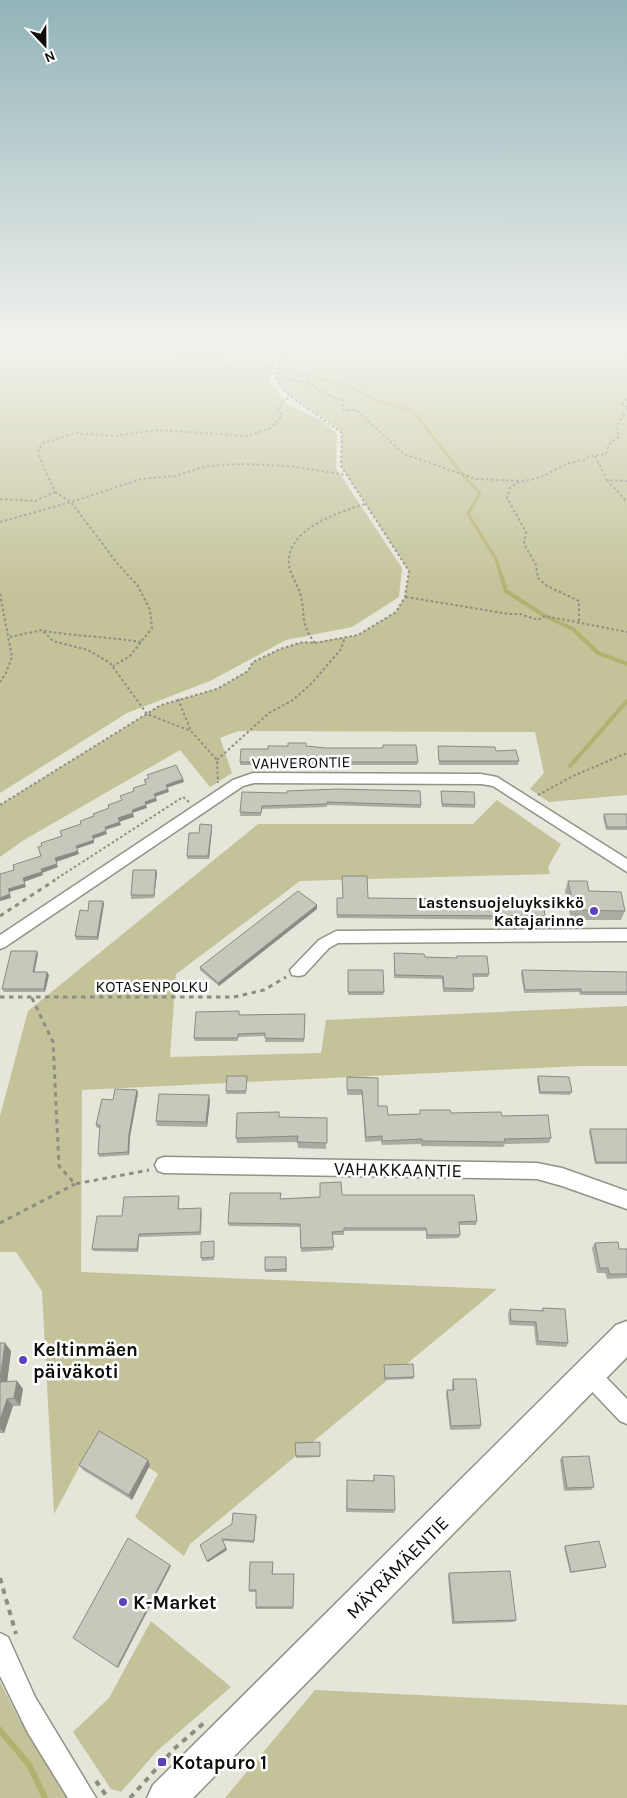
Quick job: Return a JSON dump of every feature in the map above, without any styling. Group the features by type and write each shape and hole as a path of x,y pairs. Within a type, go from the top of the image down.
{"street":[{"name":"VAHVERONTIE","path":"0,943 231,787 253,778 481,779 497,782 627,866"},
{"path":"298,970 324,944 336,937 627,935"},
{"name":"VAHAKKAANTIE","path":"164,1166 537,1171 562,1177 627,1200"},
{"name":"MÄYRÄMÄENTIE","path":"166,1798 627,1336"},
{"path":"589,1374 627,1414"},
{"path":"8,1641 7,1666 29,1712 88,1787"}],"path":[{"path":"55,492 55,486 47,476 39,459 38,450 44,443 76,433 90,432 100,436 113,436 158,430 248,436 269,429 272,426"},
{"path":"0,805 161,705 217,689 248,671 253,662 280,649 303,642 315,642 358,635 396,612 406,597 409,571 341,466 342,433 336,426"},
{"path":"373,426 404,454 476,478 525,481"},
{"path":"579,621 579,601 570,595 544,586 538,578 539,571 536,562 523,545 526,532 507,498 510,488 516,483 541,477 569,463 577,463 589,456 606,454 609,444 619,437 616,426"},
{"path":"595,456 607,480 627,502"},
{"path":"0,522 142,480 175,476 208,466 241,464 289,466 346,474"},
{"path":"607,480 627,481"},
{"path":"0,498 35,501 55,492"},
{"path":"55,492 71,502 117,563 138,586 150,610 152,628 130,656 113,666"},
{"path":"315,642 306,629 299,591 291,575 289,560 293,546 309,528 343,511 365,504"},
{"path":"0,594 3,602 3,617 10,637 12,658 0,682"},
{"path":"406,597 509,614 520,614 538,620 545,616 579,621 627,632"},
{"path":"10,637 42,630 80,637 106,637 141,642"},
{"path":"42,630 53,642 88,650 113,666 147,714 192,731"},
{"path":"217,760 269,713 293,700 312,683 341,650 345,637"},
{"path":"178,699 192,731 217,760 217,783 231,787"},
{"path":"528,801 573,776 627,753"},
{"path":"0,916 183,797 199,809"},
{"name":"KOTASENPOLKU","path":"0,997 234,997 264,990 298,970"},
{"path":"32,998 53,1042 59,1166 74,1184"},
{"path":"0,1223 74,1184 88,1179 138,1174 164,1166"},
{"path":"0,1578 8,1641"},
{"path":"88,1787 108,1798"}],"green space":[{"path":"0,426 328,426 337,434 336,468 402,568 399,597 352,627 286,640 210,681 127,713 0,793"},
{"path":"334,426 627,426 627,795 549,802 530,789 544,773 535,732 238,731 220,738 232,773 210,787 180,750 24,840 0,857 0,805 161,705 217,689 248,671 253,662 280,649 303,642 315,642 358,635 396,612 405,597 409,571 341,466 342,433"},
{"path":"497,800 561,844 548,867 550,874 300,881 176,974 170,1057 321,1053 326,1020 627,1006 627,1066 579,1066 82,1090 81,1272 497,1289 190,1544 184,1556 135,1517 158,1474 98,1432 54,1514 42,1291 16,1252 0,1252 0,1116 28,1011 258,824 473,824"},
{"path":"151,1621 231,1687 157,1751 121,1792 111,1789 73,1732 109,1698"},
{"path":"0,1682 19,1719 69,1798 0,1798"},
{"path":"315,1690 627,1705 627,1798 225,1798"}],"building":[{"path":"288,743 306,743 306,746 326,748 383,748 383,745 416,745 418,762 240,762 241,749 268,749 268,746 288,746"},
{"path":"438,746 495,747 496,751 516,750 519,761 439,761"},
{"path":"176,765 183,779 166,785 168,789 154,794 156,798 145,802 146,805 132,810 133,813 118,818 120,822 105,827 106,831 92,836 94,840 76,846 78,851 55,858 57,864 41,869 42,872 23,878 25,884 8,889 10,894 0,898 0,874 14,870 13,865 41,856 38,847 42,846 41,843 62,836 60,831 81,824 80,821 109,808 108,805 122,800 120,796 134,791 133,788 146,784 144,780 149,778 147,775"},
{"path":"337,789 420,791 421,805 327,802 327,804 262,806 261,813 240,812 242,792 287,793 287,791"},
{"path":"441,791 474,792 475,805 442,804"},
{"path":"604,814 627,814 627,827 607,827"},
{"path":"200,824 212,825 208,856 187,856 189,833 199,833"},
{"path":"133,870 156,870 154,895 131,895"},
{"path":"342,876 367,876 368,898 543,900 545,916 337,915 337,898 343,898"},
{"path":"568,881 587,881 589,891 621,892 625,911 574,910"},
{"path":"298,891 317,905 218,983 200,967"},
{"path":"89,901 103,901 97,937 75,936 80,910 88,911"},
{"path":"11,951 37,951 33,972 47,972 44,989 2,989"},
{"path":"394,953 424,954 425,957 457,958 457,956 487,956 489,974 473,974 474,989 444,988 443,976 395,975"},
{"path":"348,970 383,970 384,992 348,992"},
{"path":"522,970 627,972 627,992 581,992 581,989 525,990"},
{"path":"239,1011 239,1015 305,1014 304,1039 265,1038 265,1033 238,1034 238,1038 194,1038 196,1012"},
{"path":"227,1076 247,1076 246,1091 226,1091"},
{"path":"538,1076 569,1077 572,1092 540,1092"},
{"path":"347,1077 378,1078 378,1106 387,1106 388,1115 420,1114 420,1110 450,1110 451,1113 501,1112 502,1116 548,1115 551,1138 504,1139 505,1142 422,1141 422,1139 382,1141 382,1136 366,1137 362,1090 347,1090"},
{"path":"115,1089 137,1090 129,1134 128,1152 98,1154 100,1125 96,1125 102,1099 113,1100"},
{"path":"159,1094 209,1095 206,1122 156,1121"},
{"path":"279,1112 279,1117 327,1118 327,1143 297,1142 298,1136 236,1138 237,1113"},
{"path":"590,1129 627,1129 627,1162 596,1162"},
{"path":"341,1182 342,1195 474,1195 477,1221 459,1222 460,1235 427,1235 426,1228 344,1228 344,1231 332,1232 334,1247 301,1248 300,1224 228,1223 230,1193 281,1193 280,1199 320,1197 320,1183"},
{"path":"179,1196 178,1209 201,1208 200,1232 139,1234 137,1249 92,1249 97,1216 122,1216 124,1197"},
{"path":"214,1241 214,1257 201,1258 201,1242"},
{"path":"618,1242 619,1249 627,1249 627,1274 609,1274 608,1268 600,1268 595,1243"},
{"path":"265,1257 286,1257 286,1269 265,1270"},
{"path":"543,1308 565,1309 568,1343 538,1341 536,1322 511,1321 510,1309 543,1311"},
{"path":"0,1343 5,1343 0,1379"},
{"path":"413,1364 414,1377 385,1378 384,1365"},
{"path":"453,1379 476,1379 481,1425 451,1426 447,1390 454,1390"},
{"path":"17,1381 14,1398 7,1399 0,1420 0,1382"},
{"path":"99,1431 148,1460 129,1495 79,1465"},
{"path":"320,1442 320,1456 296,1456 295,1443"},
{"path":"589,1456 594,1487 567,1488 562,1457"},
{"path":"374,1475 394,1476 395,1510 347,1509 347,1480 374,1481"},
{"path":"233,1513 256,1515 254,1541 222,1539 226,1548 207,1561 200,1545 232,1524"},
{"name":"K-Market","path":"128,1538 170,1565 117,1667 73,1638"},
{"path":"599,1541 606,1567 571,1572 565,1546"},
{"path":"250,1562 273,1562 272,1574 294,1574 293,1607 256,1607 256,1590 249,1590"},
{"path":"510,1571 516,1620 454,1622 449,1573"}],"waterway":[{"path":"425,426 462,474 480,493 468,514 496,559 501,576"},
{"path":"501,575 506,591 545,616 573,629 598,653 627,664"},
{"path":"570,766 627,701"},
{"path":"0,1730 30,1766 45,1798"}],"place":[{"name":"Lastensuojeluyksikkö Katajarinne","path":"594,911"},
{"name":"Keltinmäen päiväkoti","path":"23,1360"},
{"name":"K-Market","path":"123,1602"},
{"name":"Kotapuro 1","path":"162,1762"}]}
